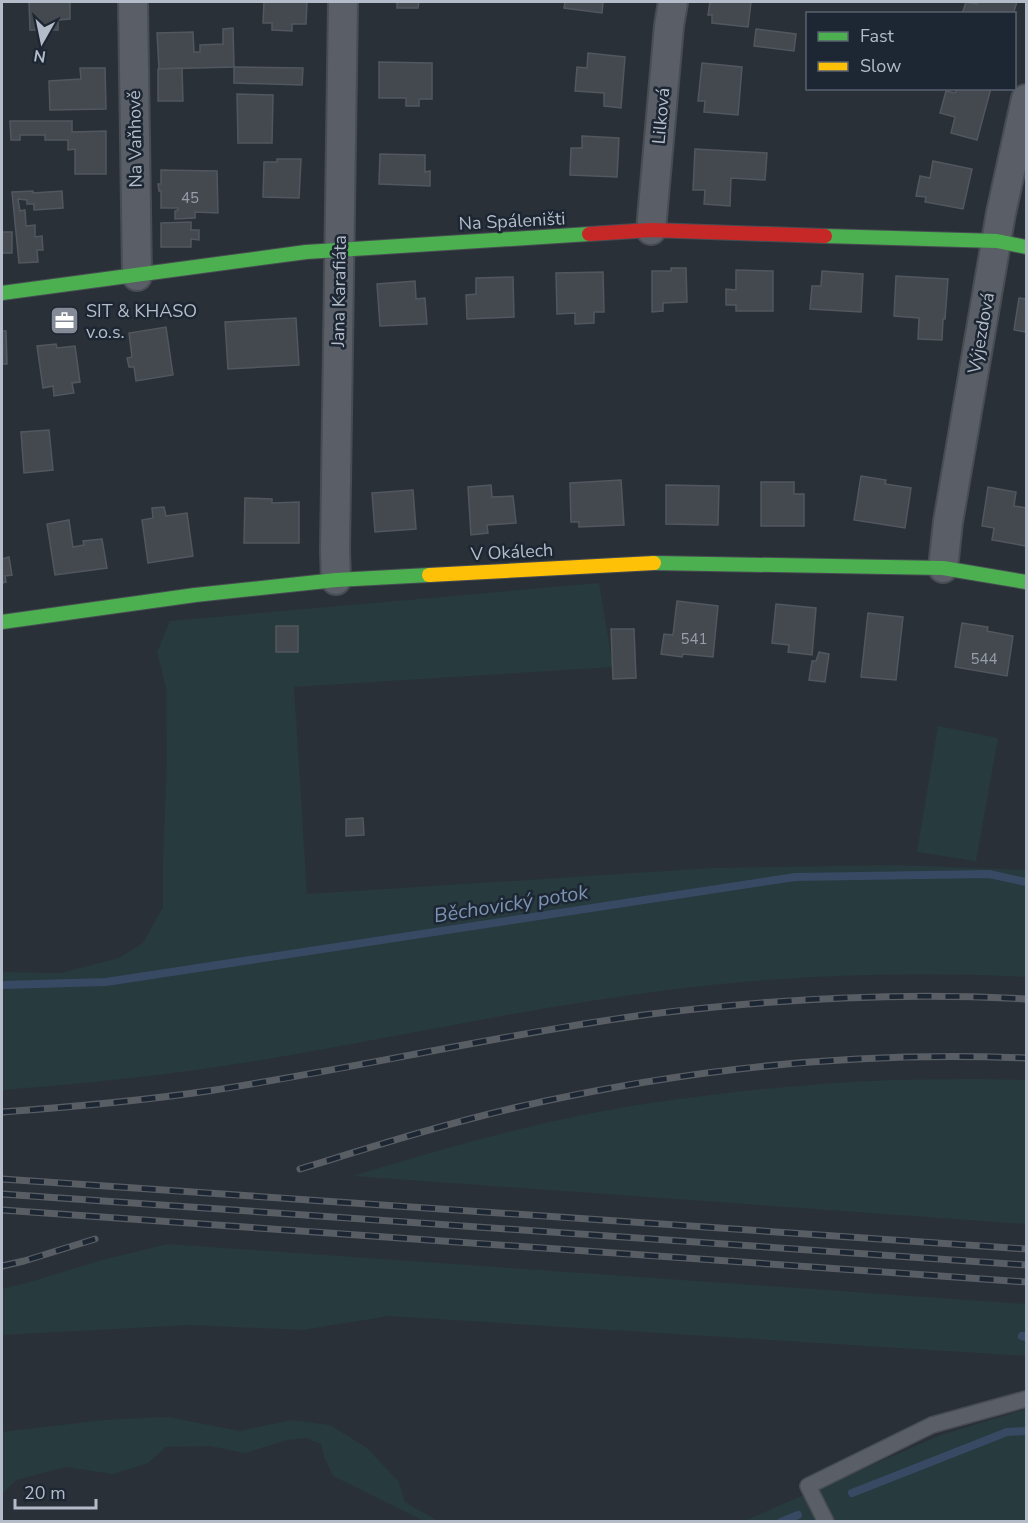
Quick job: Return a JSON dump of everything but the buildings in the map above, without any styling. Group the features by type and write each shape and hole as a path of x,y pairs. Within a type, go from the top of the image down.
{"street":[{"name":"Na Vaňhově","path":"133,2 137,276"},
{"name":"Jana Karafiáta","path":"336,580 344,2"},
{"name":"Lilková","path":"651,230 673,2"},
{"name":"Výjezdová","path":"943,568 948,522 1001,213 1026,99"},
{"name":"Na Spáleništi","path":"2,293 306,252 651,230 997,241 1026,246"},
{"name":"V Okálech","path":"2,622 336,580 638,562 943,568 1026,582"}],"lane":[{"path":"826,1521 808,1486 932,1425 1026,1399"}],"green space":[{"path":"599,583 613,667 294,687 307,894 713,868 896,865 1026,870 1026,977 929,974 832,976 686,988 529,1011 258,1061 103,1081 2,1090 2,972 61,973 119,958 143,943 163,907 167,757 166,687 157,652 170,621"},
{"path":"938,726 998,738 976,861 917,852"},
{"path":"1026,1080 1026,1224 353,1176 504,1133 619,1108 658,1102 834,1083"},
{"path":"168,1244 1026,1304 1026,1356 389,1316 302,1330 191,1325 2,1335 2,1289 102,1260"},
{"path":"1026,1409 1026,1521 742,1522 941,1435"},
{"path":"167,1417 240,1431 291,1420 330,1425 367,1448 399,1482 405,1502 438,1521 424,1521 333,1476 321,1444 306,1438 287,1440 245,1453 210,1446 166,1447 148,1463 113,1474 66,1467 16,1480 2,1494 2,1432 104,1420"}],"waterway":[{"name":"Běchovický potok","path":"2,985 106,982 795,877 989,874 1026,882"},
{"path":"1022,1336 1026,1337"},
{"path":"852,1493 1007,1432 1026,1431"},
{"path":"781,1522 798,1515"}],"railway":[{"path":"2,1112 208,1091 534,1032 691,1009 834,998 930,996 1026,999"},
{"path":"300,1169 490,1114 644,1082 834,1060 898,1057 1026,1058"},
{"path":"2,1179 1026,1249"},
{"path":"2,1194 1026,1265"},
{"path":"2,1210 1026,1282"},
{"path":"2,1266 95,1239"}],"traffic: fast":[{"path":"2,293 306,252 589,234"},
{"path":"825,236 997,241 1026,247"},
{"path":"654,563 943,568 1026,582"},
{"path":"2,622 195,595 336,580 429,575"}],"traffic: slow":[{"path":"429,575 654,563"}],"traffic: jam":[{"path":"589,234 651,230 825,236"}],"place":[{"name":"SIT & KHASO v.o.s.","path":"65,321"}]}
